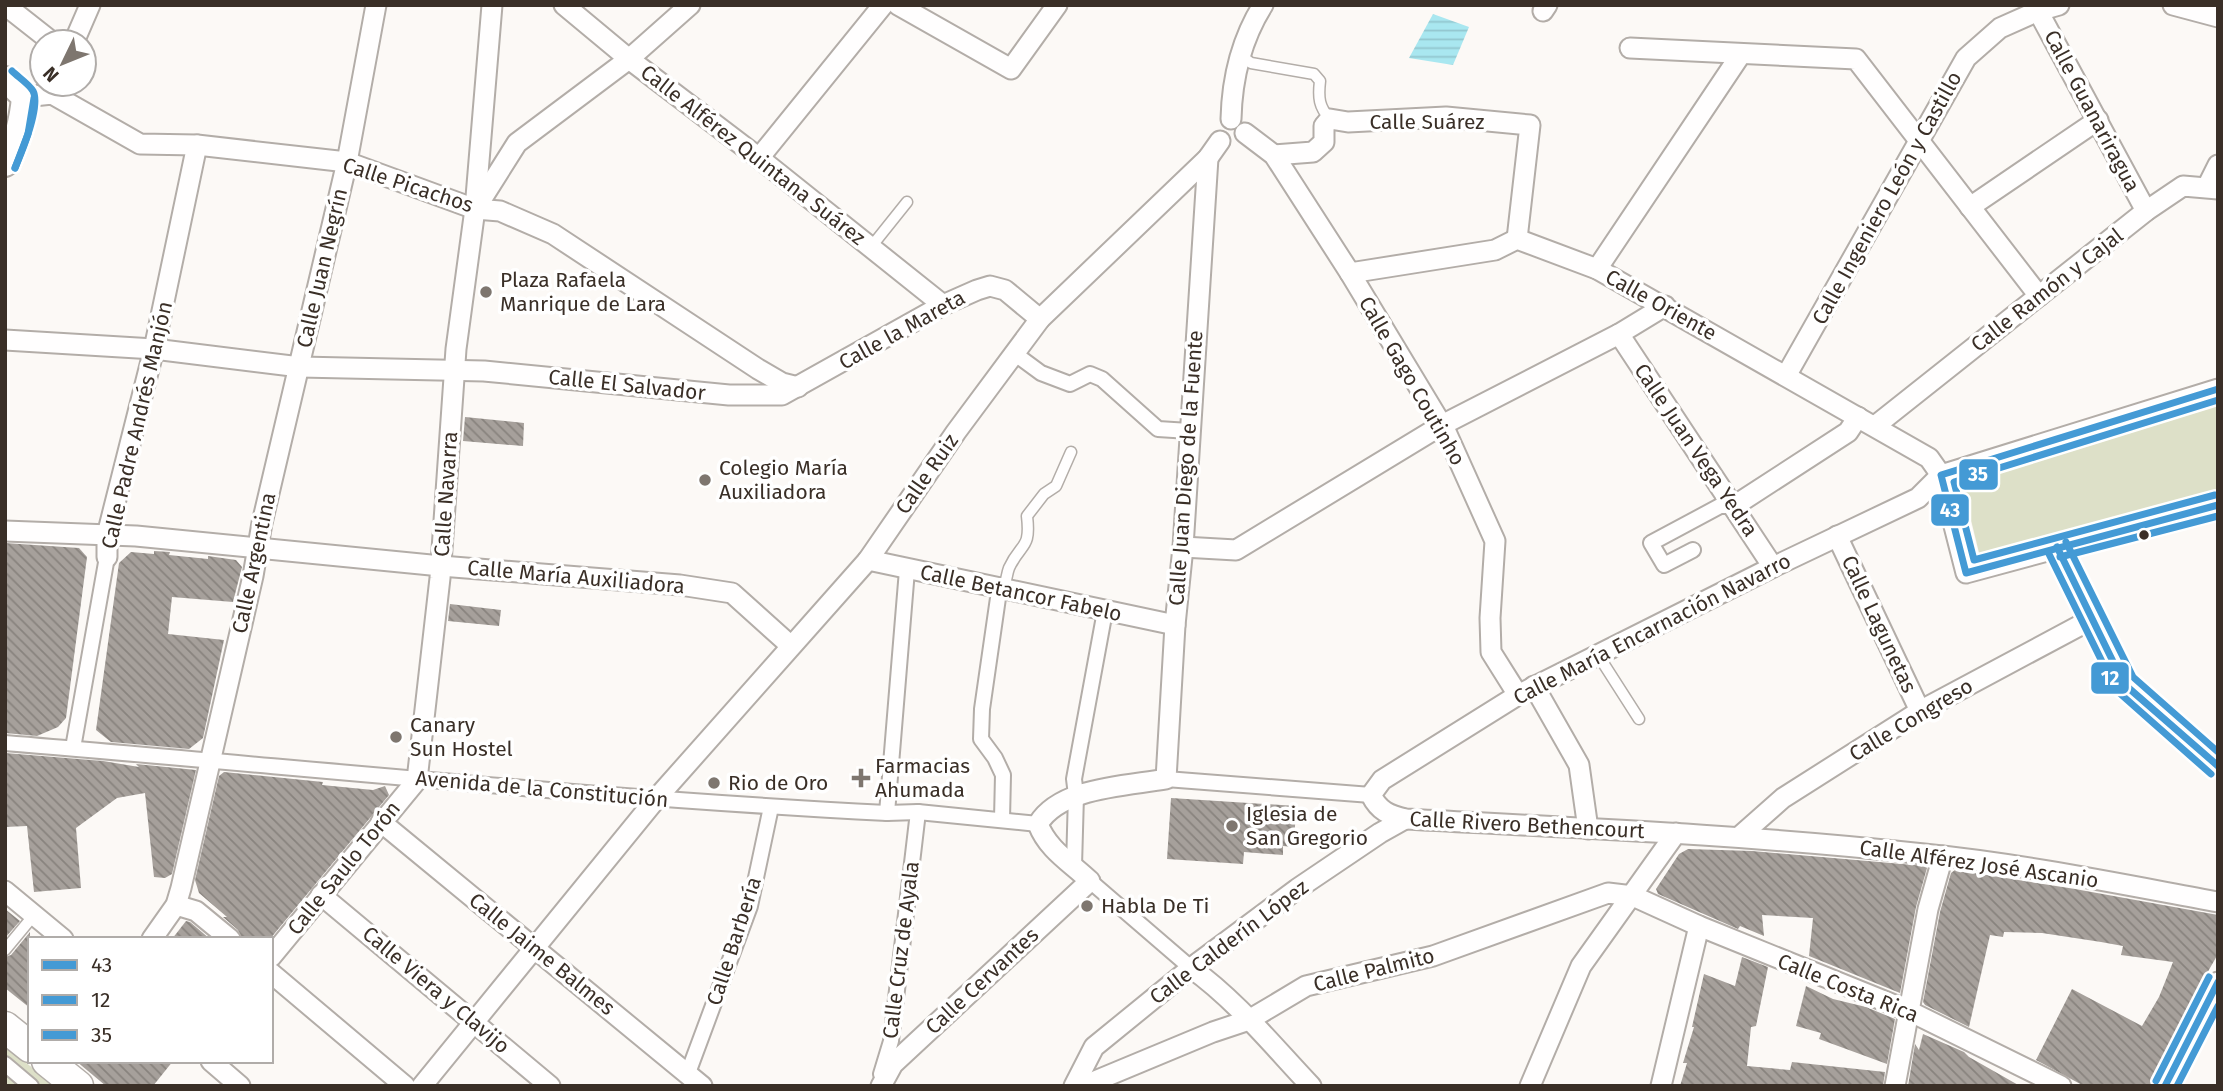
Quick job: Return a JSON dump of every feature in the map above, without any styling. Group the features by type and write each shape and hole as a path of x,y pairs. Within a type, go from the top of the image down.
{"main road":[{"path":"5,1027 28,1045"},
{"path":"49,1063 78,1086"}],"street":[{"path":"5,5 34,28"},
{"path":"80,28 90,5"},
{"name":"Calle Juan Negrín","path":"300,367 347,162 376,5"},
{"name":"Calle Navarra","path":"417,780 441,566 454,369 475,209 492,5"},
{"name":"Calle Alférez Quintana Suárez","path":"564,5 943,305"},
{"path":"475,209 517,143 629,59 690,5"},
{"path":"759,158 883,5"},
{"path":"898,5 1011,69 1049,8"},
{"name":"Calle Ingeniero León y Castillo","path":"1786,376 1966,58 2000,28 2059,5"},
{"path":"2173,5 2218,17"},
{"path":"1231,119 1232,92 1240,54 1257,7"},
{"name":"Calle Guanariragua","path":"2038,11 2146,211"},
{"path":"1630,48 1856,59 2039,296"},
{"path":"1597,268 1741,54"},
{"path":"5,79 24,97 22,122 5,164"},
{"name":"Calle Picachos","path":"24,97 28,96"},
{"name":"Calle Picachos","path":"69,98 140,144 197,145 347,162 475,209 500,211 552,234 758,369 782,383 798,387"},
{"name":"Calle Suárez","path":"1330,119 1348,122 1446,117 1530,125 1517,239"},
{"path":"1231,119 1243,125 1245,134 1238,145 1228,146 1220,141 1217,133 1220,125 1231,119"},
{"path":"1274,156 1313,152 1324,142 1324,125 1330,119"},
{"path":"1970,207 2098,120"},
{"name":"Calle Gago Coutinho","path":"1245,134 1274,156 1350,273 1408,373 1442,425 1495,541 1490,618 1491,652 1526,691 1578,765 1588,829"},
{"path":"1208,158 1220,141"},
{"name":"Calle Padre Andrés Manjón","path":"73,748 107,557 107,535 154,349 197,145"},
{"name":"Calle Ruiz","path":"422,1086 656,799 868,560 956,432 1040,319 1208,158"},
{"name":"Calle Juan Diego de la Fuente","path":"1166,779 1208,158"},
{"name":"Calle Ramón y Cajal","path":"1734,506 1867,421 2039,296 2146,211 2183,186 2212,188 2218,165"},
{"path":"1350,273 1495,250 1517,239"},
{"name":"Calle Oriente","path":"1517,239 1597,268 1929,458 1941,475"},
{"name":"Calle la Mareta","path":"798,387 943,305 990,286 1005,290 1040,319"},
{"path":"1183,547 1236,550 1442,425 1619,334 1665,306"},
{"name":"Calle Juan Vega Yedra","path":"1619,334 1773,567"},
{"name":"Calle El Salvador","path":"5,340 154,349 300,367 454,369 729,395 782,395 798,387"},
{"path":"1014,353 1041,373 1070,384 1090,374 1102,379 1158,429 1189,430"},
{"name":"Calle Argentina","path":"176,905 300,367"},
{"path":"751,395 758,369"},
{"path":"2218,390 1941,475 1966,573 2218,505"},
{"name":"Calle María Encarnación Navarro","path":"1371,795 1382,780 1526,691 1773,567 1918,498 1941,475"},
{"path":"1693,551 1664,565 1651,543 1720,506 1734,506"},
{"name":"Calle María Auxiliadora","path":"5,531 107,535 258,547 441,566 680,585 732,593 790,646"},
{"name":"Calle Lagunetas","path":"1837,536 1920,711"},
{"path":"2057,547 2124,684 2218,766"},
{"name":"Calle Betancor Fabelo","path":"868,560 1175,625"},
{"path":"887,813 907,570"},
{"path":"1002,590 998,597 983,696 981,740 995,758 1003,775 1002,819"},
{"path":"1074,866 1074,779 1105,611"},
{"name":"Calle Congreso","path":"1740,836 1783,798 1920,711 2092,619"},
{"name":"Avenida de la Constitución","path":"5,743 209,758 417,780 656,799 1039,821"},
{"path":"1311,1086 1204,977 1057,854 1043,838 1039,821 1054,805 1076,795 1166,779 1371,795"},
{"name":"Calle Saulo Torón","path":"273,955 417,780"},
{"name":"Calle Rivero Bethencourt","path":"1371,795 1376,806 1389,815 1405,819 1740,836"},
{"name":"Calle Barbería","path":"689,1081 750,906 771,807"},
{"name":"Calle Cruz de Ayala","path":"879,1086 891,1041 918,812"},
{"name":"Calle Calderín López","path":"1074,1086 1094,1047 1191,968 1297,889 1405,819"},
{"name":"Calle Jaime Balmes","path":"381,822 689,1081"},
{"path":"1530,1086 1581,967 1676,833"},
{"name":"Calle Alférez José Ascanio","path":"1740,836 1942,856 2038,869 2218,902"},
{"path":"1895,1086 1928,909 1942,856"},
{"name":"Calle Cervantes","path":"879,1086 893,1064 1090,881"},
{"path":"5,891 61,937"},
{"name":"Calle Palmito","path":"1083,1086 1213,1032 1249,1020 1306,986 1433,956 1608,893 1633,896"},
{"name":"Calle Viera y Clavijo","path":"321,895 550,1086"},
{"name":"Calle Costa Rica","path":"1633,896 1699,926 1909,1011 2061,1086"},
{"path":"153,937 176,905 196,911 228,937"},
{"path":"1661,1086 1699,926"},
{"path":"273,975 405,1086"},
{"path":"2165,1086 2218,982"},
{"path":"213,1063 240,1086"},
{"path":"5,1064 31,1086"}],"lane":[{"path":"1240,54 1251,63 1314,74 1320,81 1318,94 1321,109 1330,119"},
{"path":"871,247 907,202"},
{"path":"1002,590 1008,580 1008,570 1030,537 1027,516 1044,494 1056,486 1071,452"},
{"path":"1598,654 1639,719"},
{"path":"5,950 34,915"}],"green space":[{"path":"2218,401 2218,495 1980,557 1962,483"},
{"path":"5,1045 54,1086 5,1084"}],"water":[{"path":"1433,14 1469,27 1453,65 1409,58"}],"building":[{"path":"465,417 524,423 523,446 463,441"},
{"path":"5,543 79,548 87,557 66,718 58,727 37,736 5,733"},
{"path":"154,551 170,552 169,555 236,560 242,567 233,602 172,597 168,634 224,640 203,738 189,749 111,742 96,730 119,563 131,552 154,554"},
{"path":"450,604 501,610 499,626 448,621"},
{"path":"5,753 196,770 172,874 165,878 154,877 145,793 117,798 76,828 81,888 34,892 27,826 5,827"},
{"path":"224,772 373,790 385,786 389,795 272,937 241,937 238,930 223,917 227,917 199,893 195,880 219,776"},
{"name":"Iglesia de San Gregorio","path":"1171,798 1296,806 1294,847 1283,846 1283,855 1244,852 1243,864 1167,859"},
{"path":"1688,849 1752,851 1925,866 1927,868 1916,907 1900,993 1809,956 1813,918 1762,915 1764,936 1740,926 1738,929 1658,894 1656,889 1679,854"},
{"path":"1955,870 2218,915 2218,954 2186,1010 2150,1085 2084,1086 2036,1060 2072,989 2142,1026 2159,997 2173,962 2121,955 2123,946 2101,942 2042,933 2004,932 2003,937 1990,935 1969,1027 1925,1005 1923,1002 1940,912 1951,873"},
{"path":"5,909 20,921 5,938"},
{"path":"186,921 208,937 174,937"},
{"path":"30,932 28,1006 5,988 5,957 11,955"},
{"path":"1742,957 1768,967 1756,1026 1751,1027 1747,1066 1790,1070 1792,1062 1885,1072 1883,1086 1680,1086 1704,974 1735,986"},
{"path":"1806,986 1833,999 1866,1007 1895,1019 1887,1064 1819,1039 1821,1033 1796,1026"},
{"path":"1923,1034 1964,1052 2020,1086 1908,1086 1915,1044 1919,1050"},
{"path":"78,1063 171,1063 153,1086 106,1086"}],"transit line":[{"name":"35","path":"12,71 31,88 35,98 29,130 15,168"},
{"name":"12","path":"15,168 28,134 34,98"},
{"name":"43","path":"2218,389 1941,475 1966,573 2218,505"},
{"name":"35","path":"2215,495 1974,560 1954,482 2218,400"},
{"name":"12","path":"2060,557 2218,516"},
{"name":"35","path":"2066,542 2133,677 2218,752"},
{"name":"43","path":"2057,547 2124,684 2218,766"},
{"name":"12","path":"2048,552 2116,690 2211,774"},
{"name":"35","path":"2156,1081 2209,977"},
{"name":"43","path":"2165,1086 2218,982"},
{"name":"12","path":"2177,1086 2218,1006"}],"place":[{"name":"Plaza Rafaela Manrique de Lara","path":"486,292"},
{"name":"Colegio María Auxiliadora","path":"705,480"},
{"name":"Canary Sun Hostel","path":"396,737"},
{"name":"Farmacias Ahumada","path":"861,778"},
{"name":"Rio de Oro","path":"714,783"},
{"name":"Iglesia de San Gregorio","path":"1232,826"},
{"name":"Habla De Ti","path":"1087,906"}]}
